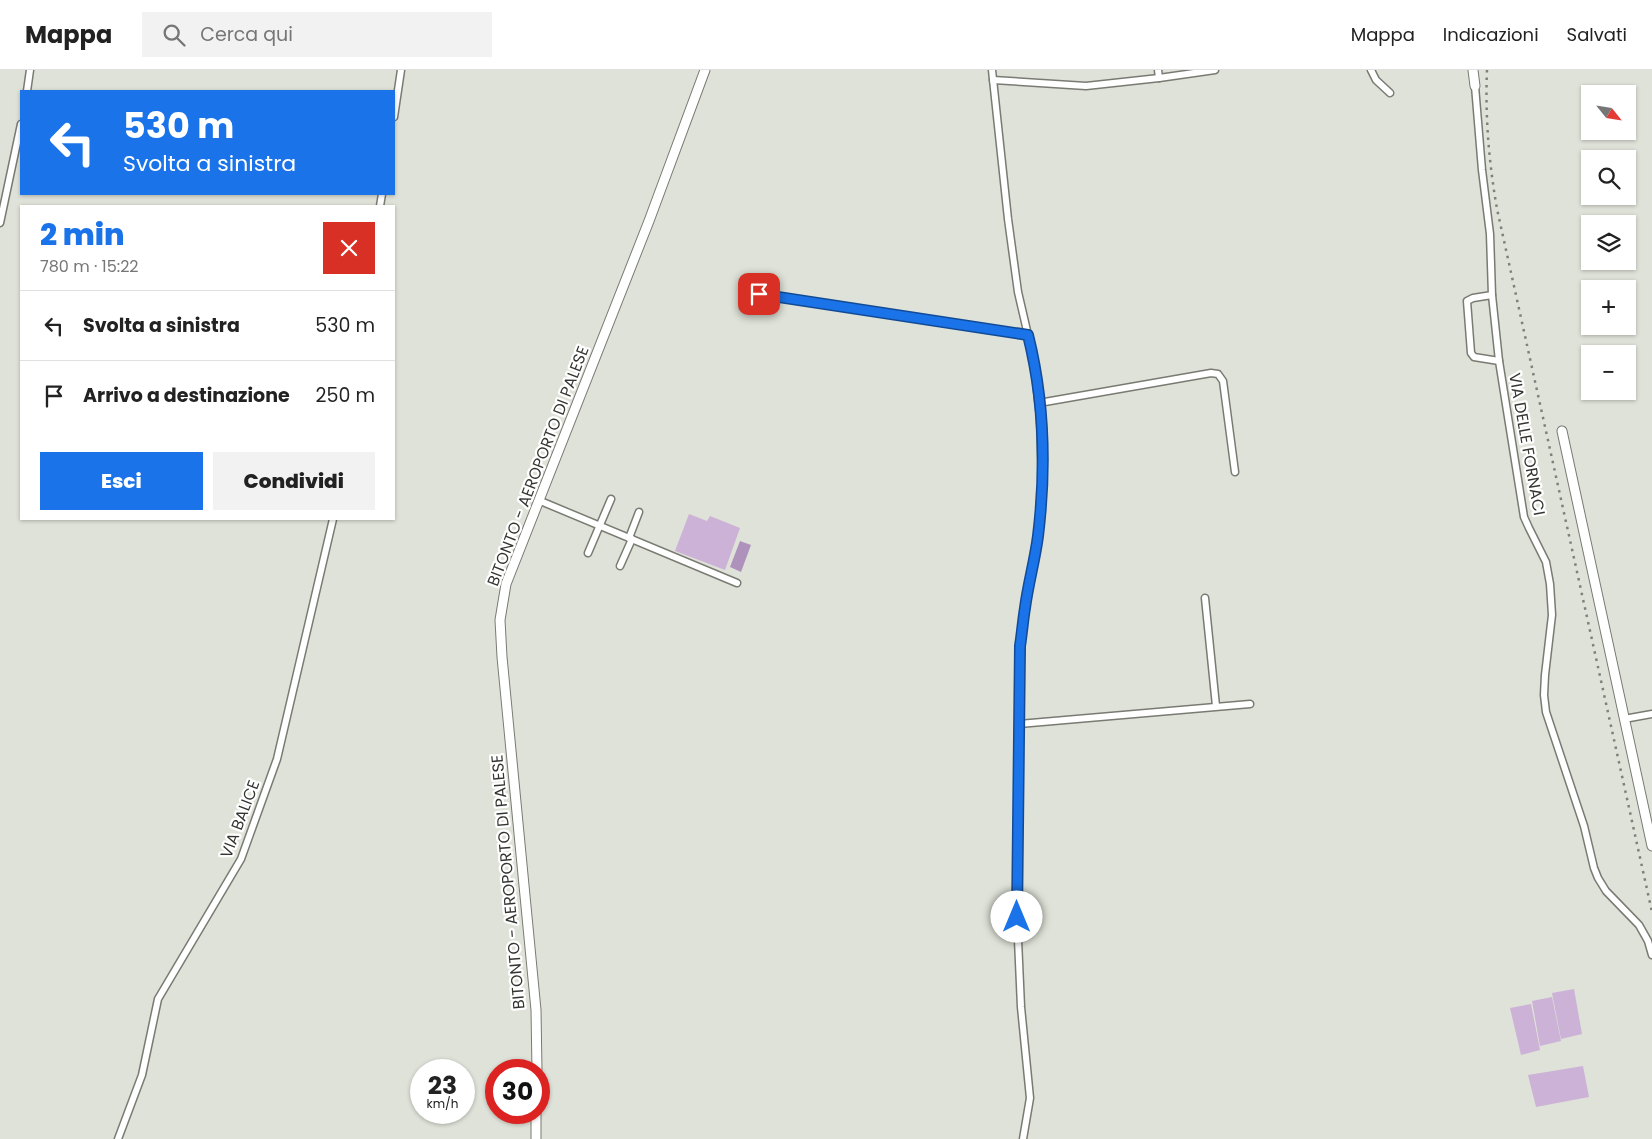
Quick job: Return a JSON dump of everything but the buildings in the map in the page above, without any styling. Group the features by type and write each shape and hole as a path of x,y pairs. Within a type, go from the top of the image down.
{"main road":[{"name":"BITONTO - AEROPORTO DI PALESE","path":"537,1059 536,1010 502,657 500,620 506,584 649,221 705,70"},
{"path":"1473,70 1475,86"},
{"path":"1562,431 1652,846"},
{"path":"536,1124 536,1139"}],"street":[{"path":"27,90 30,70"},
{"path":"395,110 401,70"},
{"path":"992,70 1018,292 1034,361 1039,403 1042,485 1038,537 1020,646 1017,917 1021,1007 1030,1098 1023,1139"},
{"path":"1158,70 1159,78"},
{"path":"993,80 1086,86 1215,70"},
{"path":"1371,70 1376,80 1390,93"},
{"name":"VIA DELLE FORNACI","path":"1475,86 1482,170 1490,234 1492,295 1499,361 1524,517 1546,562 1550,584 1552,615 1545,675 1544,694 1546,712 1584,826 1596,873 1606,891 1639,925 1648,941 1652,955"},
{"path":"0,223 20,129"},
{"path":"759,294 1028,335"},
{"path":"1492,295 1473,298 1468,301 1470,353 1474,357 1499,361"},
{"path":"1039,403 1211,373 1218,374 1223,381 1235,472"},
{"path":"588,553 611,499"},
{"path":"538,500 737,583"},
{"path":"620,566 639,512"},
{"name":"VIA BALICE","path":"118,1139 142,1075 158,999 241,859 277,759 333,520"},
{"path":"1205,598 1216,706"},
{"path":"1018,724 1250,704"},
{"path":"1624,719 1652,714"}],"shaded area":[{"path":"689,514 707,521 710,516 740,528 725,570 675,551"},
{"path":"740,541 751,545 741,572 730,567"},
{"path":"1574,989 1582,1034 1561,1039 1552,993"},
{"path":"1552,997 1561,1041 1540,1046 1532,1001"},
{"path":"1531,1004 1540,1050 1521,1055 1510,1008"},
{"path":"1583,1066 1589,1097 1536,1107 1528,1075"}],"railway":[{"path":"1487,70 1488,140 1497,209 1652,912"}],"route":[{"path":"759,294 1028,335 1034,361 1040,416 1042,485 1038,537 1020,646 1017,917"}]}
